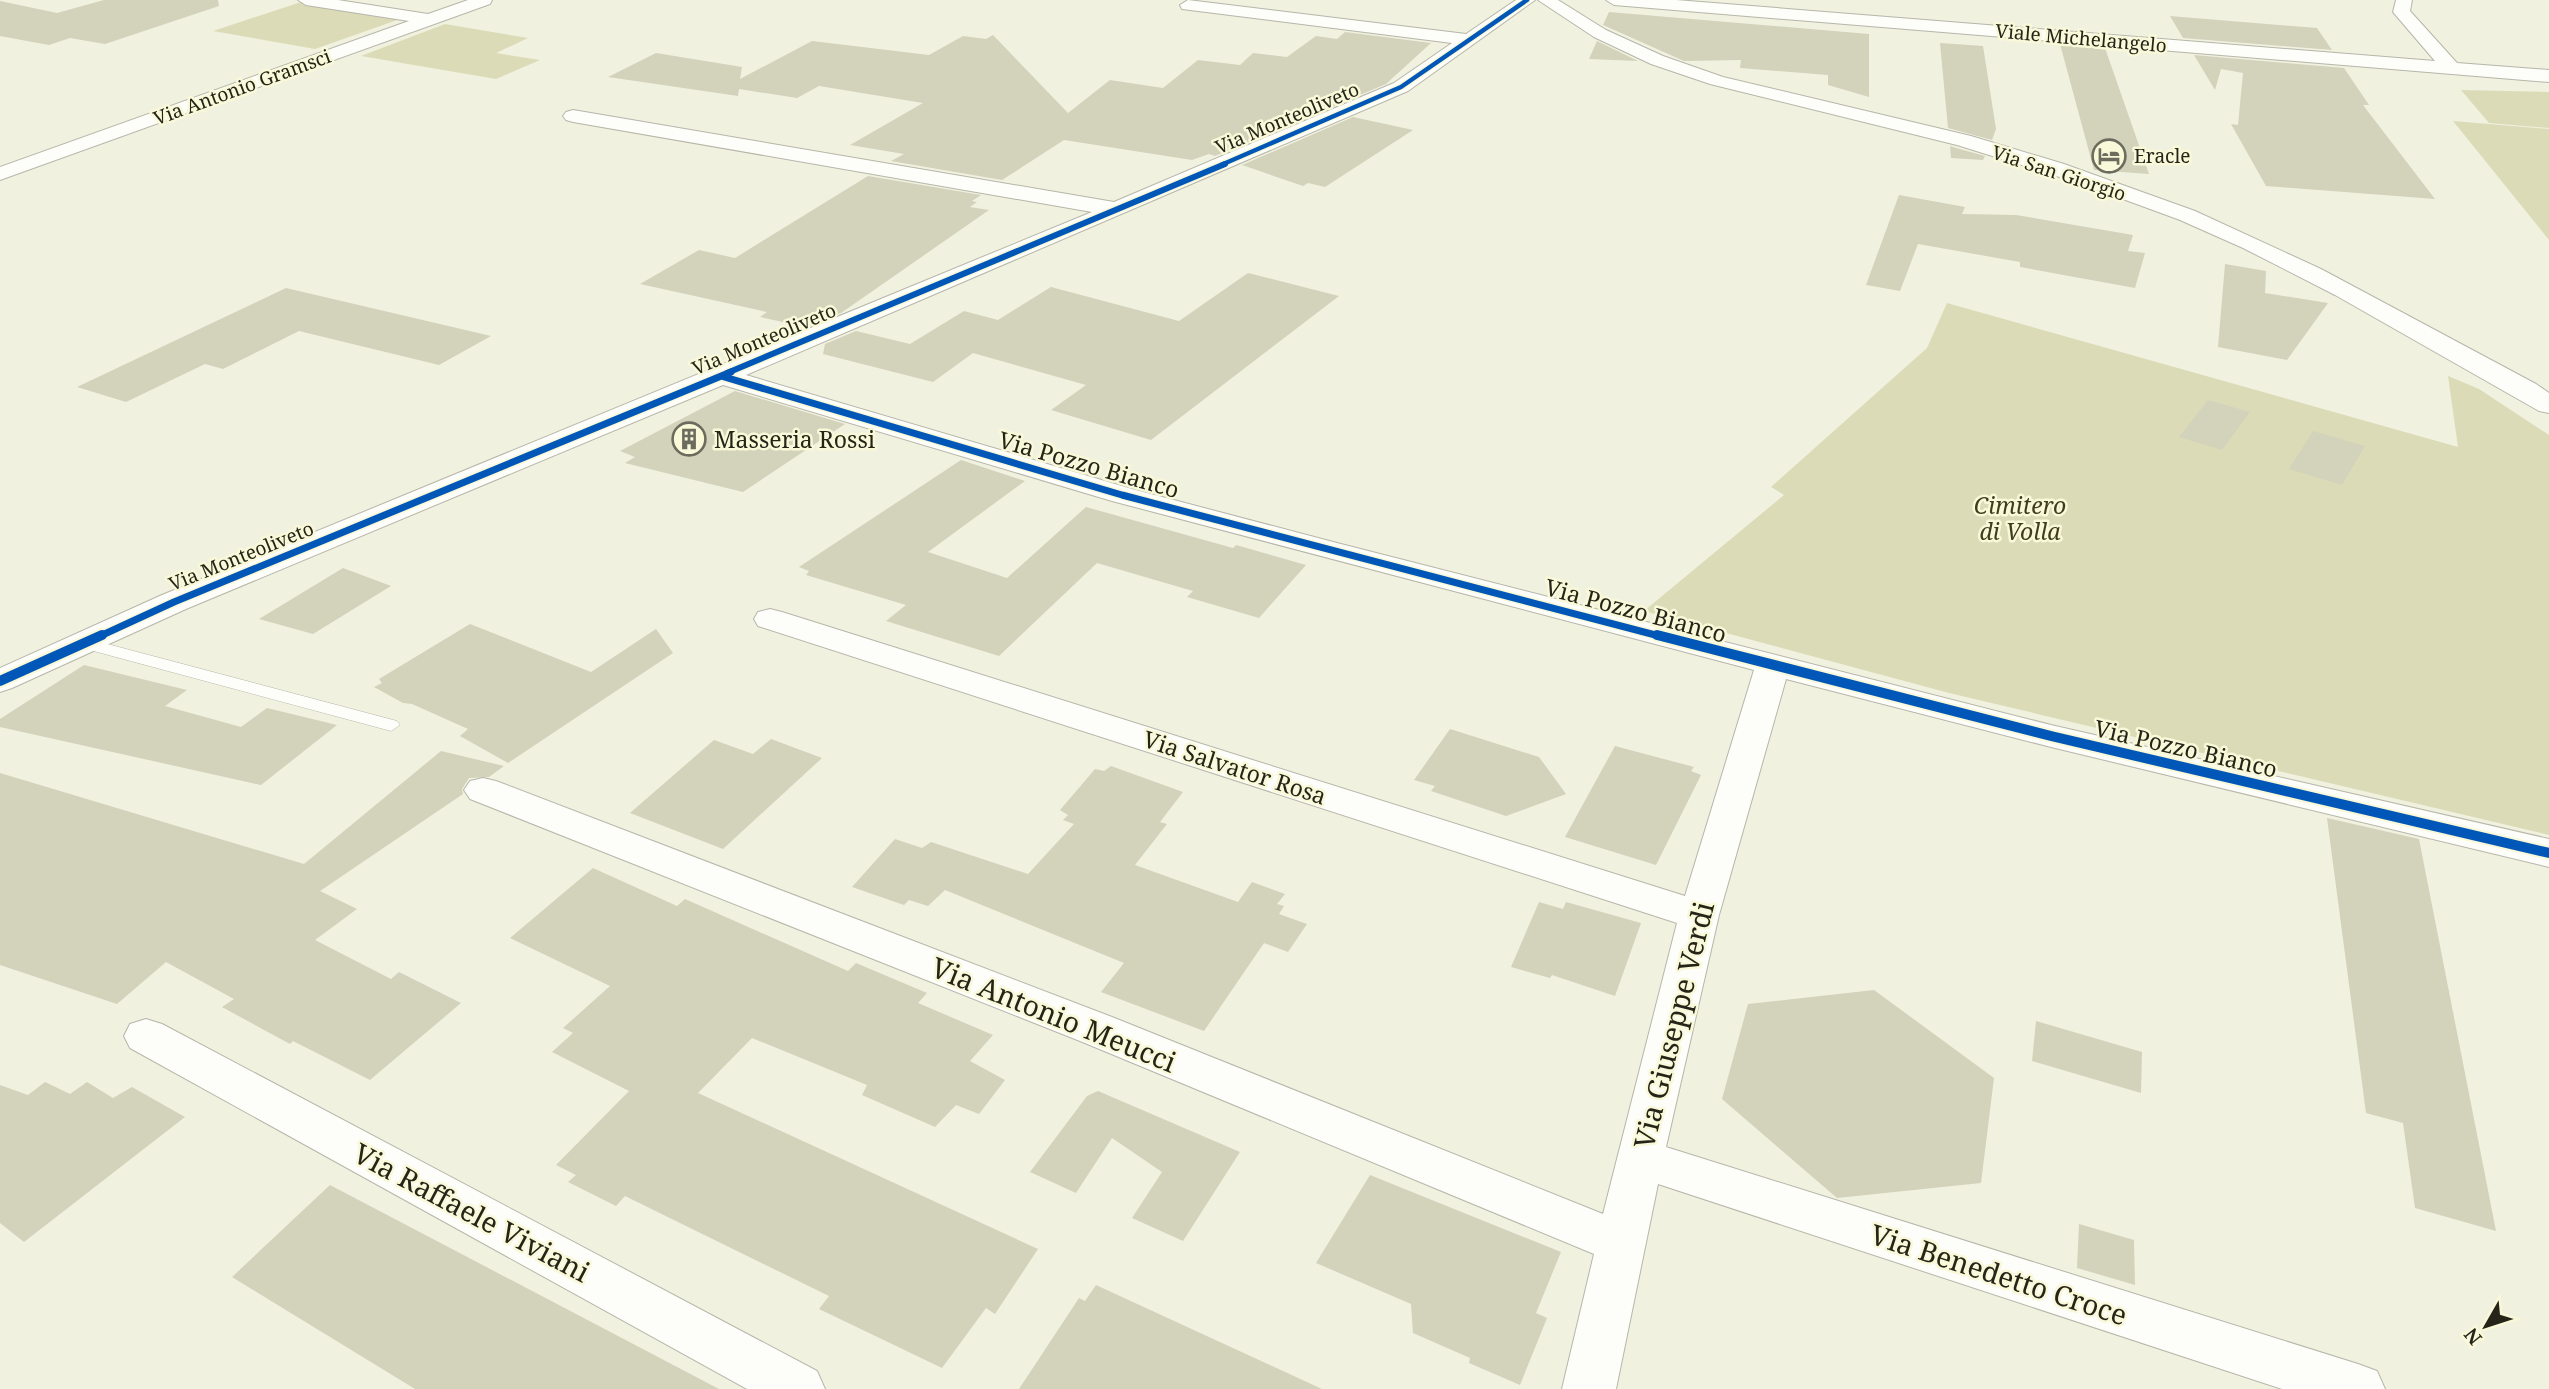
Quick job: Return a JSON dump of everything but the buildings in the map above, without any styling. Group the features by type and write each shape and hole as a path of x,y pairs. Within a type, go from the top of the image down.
{"street":[{"path":"306,0 430,19"},
{"name":"Via Antonio Gramsci","path":"0,174 484,0"},
{"name":"Via Monteoliveto","path":"0,681 81,642 721,376 1401,87 1527,0"},
{"name":"Via San Giorgio","path":"1545,0 1636,51 1693,74 2021,158 2203,223 2281,257 2549,405"},
{"name":"Viale Michelangelo","path":"1614,0 2549,76"},
{"path":"2404,0 2401,12 2452,69"},
{"path":"1188,5 1468,40"},
{"path":"573,116 1115,209"},
{"name":"Via Pozzo Bianco","path":"721,376 1122,495 1773,665 2050,736 2549,853"},
{"name":"Via Salvator Rosa","path":"770,620 1699,915"},
{"name":"Via Giuseppe Verdi","path":"1589,1389 1640,1158 1699,915 1773,665"},
{"name":"Via Antonio Meucci","path":"482,790 1096,1029 1623,1244"},
{"name":"Via Raffaele Viviani","path":"146,1036 798,1389"},
{"name":"Via Benedetto Croce","path":"1640,1158 2358,1389"}],"lane":[{"path":"81,642 391,725"}],"green space":[{"path":"301,2 403,18 315,49 213,31"},
{"path":"445,24 528,38 496,53 540,60 496,79 361,56"},
{"path":"2461,90 2549,92 2549,128 2489,123"},
{"path":"2453,121 2549,129 2549,240"},
{"name":"Cimitero di Volla","path":"1947,303 2458,447 2448,376 2479,389 2549,435 2549,835 1949,693 1644,611 1784,495 1771,487 1927,348"}],"cycle path":[{"path":"0,681 174,602 721,376 1352,110 1401,87 1527,0"},
{"path":"721,376 1122,495 1326,550 2051,736 2549,853"}],"place":[{"name":"Eracle","path":"2109,156"},
{"name":"Masseria Rossi","path":"689,439"}]}
